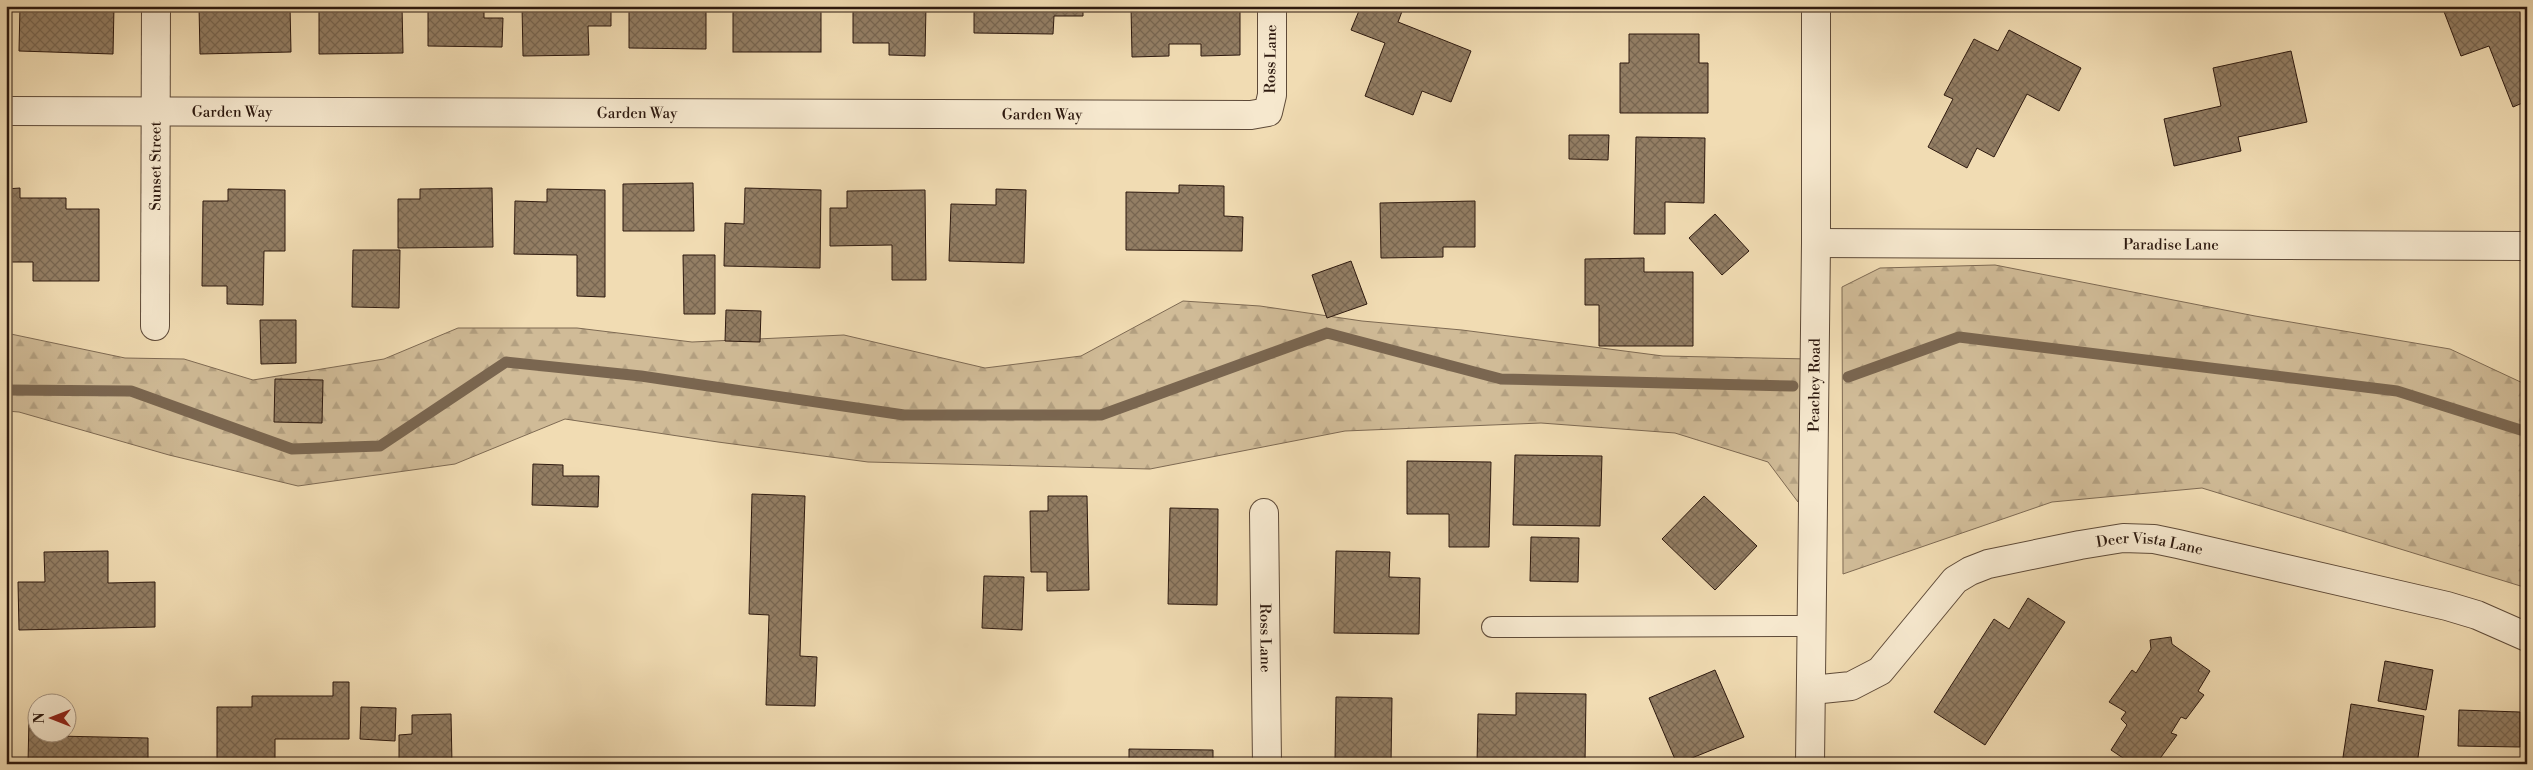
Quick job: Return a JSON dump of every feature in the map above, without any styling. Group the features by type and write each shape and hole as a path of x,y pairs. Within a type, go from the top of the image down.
{"street":[{"name":"Sunset Street","path":"155,326 156,6"},
{"name":"Ross Lane","path":"1268,112 1272,95 1272,6"},
{"name":"Peachey Road","path":"1810,764 1816,242 1816,6"},
{"name":"Garden Way","path":"6,111 1231,115 1268,112"},
{"name":"Paradise Lane","path":"1816,242 2527,246"},
{"name":"Ross Lane","path":"1264,513 1267,764"},
{"name":"Deer Vista Lane","path":"1812,690 1851,686 1880,672 1955,580 1970,571 2036,553 2123,538 2154,539 2408,596 2477,615 2527,637"}],"lane":[{"path":"1492,627 1812,626"}],"green space":[{"path":"1995,265 2255,316 2450,349 2527,385 2527,588 2202,488 2052,502 1843,574 1842,287 1880,268"},
{"path":"1183,301 1260,306 1362,321 1462,330 1663,356 1810,359 1798,502 1768,462 1675,433 1541,423 1345,431 1150,469 868,462 565,419 455,464 298,486 169,455 19,412 6,411 6,333 125,358 184,359 253,380 384,359 458,328 577,328 692,342 844,335 985,368 1081,356"}],"building":[{"path":"20,6 114,6 113,54 19,51"},
{"path":"199,6 290,6 291,52 200,54"},
{"path":"319,6 402,6 403,53 319,54"},
{"path":"428,6 484,6 484,18 503,18 502,47 428,46"},
{"path":"522,6 611,6 611,26 588,26 589,55 523,56"},
{"path":"629,6 691,6 691,10 706,10 706,49 629,48"},
{"path":"733,6 821,6 821,52 733,52"},
{"path":"853,6 926,6 925,56 889,55 889,43 853,43"},
{"path":"974,6 1083,6 1083,16 1054,16 1053,34 974,33"},
{"path":"1131,6 1216,6 1216,10 1240,10 1240,55 1201,56 1201,44 1169,44 1169,56 1132,57"},
{"path":"1361,6 1404,6 1398,22 1471,51 1451,102 1422,91 1413,115 1365,96 1385,43 1351,30"},
{"path":"2451,6 2527,6 2527,101 2513,107 2489,46 2461,56 2443,9"},
{"path":"2009,30 2081,68 2059,111 2027,94 1994,157 1977,148 1967,168 1928,147 1953,99 1944,95 1974,39 1998,51"},
{"path":"1629,34 1699,34 1699,63 1708,63 1708,113 1620,113 1620,63 1629,63"},
{"path":"2291,51 2307,122 2238,137 2241,151 2174,166 2164,119 2221,106 2213,68"},
{"path":"1569,135 1609,135 1608,160 1569,159"},
{"path":"1636,137 1705,138 1704,203 1665,202 1665,234 1634,234"},
{"path":"693,183 694,231 623,231 623,184"},
{"path":"1179,185 1224,186 1224,216 1243,217 1242,251 1126,250 1126,192 1179,193"},
{"path":"20,188 20,198 66,198 66,209 99,209 99,281 33,281 33,262 6,262 6,189"},
{"path":"492,188 493,247 398,248 398,199 420,199 420,189"},
{"path":"745,188 821,190 820,268 724,266 725,223 744,224"},
{"path":"228,189 285,190 285,251 264,251 263,305 227,304 227,286 202,286 203,201 228,201"},
{"path":"547,189 605,190 605,297 577,296 577,255 514,254 515,201 547,202"},
{"path":"996,189 1026,190 1024,263 949,261 951,204 996,205"},
{"path":"925,190 926,280 892,280 892,245 830,246 830,208 847,208 847,191"},
{"path":"1475,201 1475,247 1443,247 1443,257 1381,258 1380,203"},
{"path":"1715,214 1749,251 1722,275 1689,238"},
{"path":"353,250 400,250 399,308 352,307"},
{"path":"683,255 715,255 715,314 684,314"},
{"path":"1644,258 1644,272 1693,272 1693,346 1599,346 1599,305 1585,305 1585,259"},
{"path":"1351,261 1367,304 1327,318 1312,275"},
{"path":"726,310 761,311 760,342 725,341"},
{"path":"260,320 296,320 296,363 261,364"},
{"path":"275,379 323,380 322,423 274,422"},
{"path":"1515,455 1602,456 1600,526 1513,525"},
{"path":"1407,461 1491,462 1489,547 1449,547 1449,514 1407,514"},
{"path":"533,464 563,465 563,476 599,476 598,507 532,505"},
{"path":"752,494 805,496 800,656 817,657 815,706 766,705 769,615 749,614"},
{"path":"1048,496 1087,496 1089,590 1047,591 1047,572 1031,572 1030,511 1048,511"},
{"path":"1704,496 1757,546 1715,590 1662,539"},
{"path":"1170,508 1218,509 1217,605 1168,604"},
{"path":"1531,537 1579,538 1578,582 1530,581"},
{"path":"108,551 108,583 155,582 155,627 19,630 18,582 45,582 44,552"},
{"path":"1336,551 1390,552 1389,577 1420,578 1419,634 1334,633"},
{"path":"984,576 1024,577 1022,630 982,628"},
{"path":"2028,598 2065,622 1985,745 1934,712 1994,619 2009,629"},
{"path":"2171,637 2172,644 2210,671 2198,691 2204,695 2186,719 2181,717 2171,733 2177,735 2156,764 2132,764 2111,750 2127,725 2121,719 2126,712 2109,702 2132,670 2136,673 2151,649 2150,640"},
{"path":"2385,661 2433,670 2426,710 2378,701"},
{"path":"1715,670 1744,737 1677,764 1649,698"},
{"path":"333,682 349,682 349,739 275,739 275,760 257,760 257,764 217,764 217,707 252,707 252,696 333,696"},
{"path":"1516,693 1586,694 1585,764 1477,764 1478,714 1516,715"},
{"path":"1336,697 1392,698 1391,764 1320,764 1320,760 1335,760"},
{"path":"2351,704 2424,716 2417,764 2342,764"},
{"path":"361,707 396,708 395,741 360,739"},
{"path":"2459,710 2520,712 2520,747 2458,746"},
{"path":"451,714 452,764 399,764 399,735 412,734 412,715"},
{"path":"78,736 148,738 148,764 28,764 28,742 78,742"},
{"path":"1129,749 1213,750 1213,764 1129,764"},
{"path":"1735,760 1736,764 1695,764 1695,761"}],"waterway":[{"path":"6,390 131,391 292,449 380,446 506,362 641,376 904,415 1101,415 1327,333 1501,379 1793,386"},
{"path":"1848,377 1959,337 2397,391 2527,432"}]}
